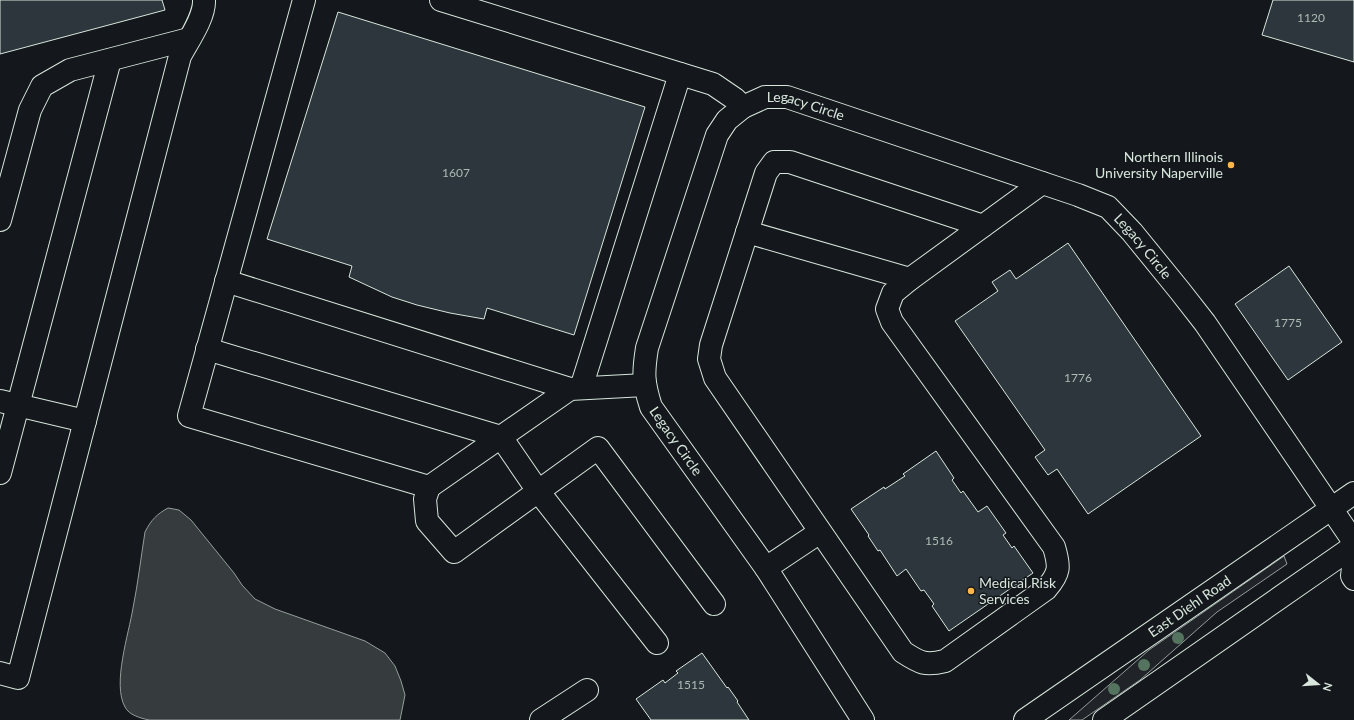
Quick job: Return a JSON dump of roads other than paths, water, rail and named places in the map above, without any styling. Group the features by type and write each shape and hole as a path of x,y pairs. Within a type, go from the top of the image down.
{"street":[{"path":"0,673 18,678 180,56 196,28 204,7 204,0"},
{"path":"304,0 189,416 429,487"},
{"path":"441,0 712,84 735,99 743,107"},
{"path":"0,220 30,110 42,86 70,70 189,39"},
{"path":"0,473 9,403 110,60"},
{"path":"680,74 576,388 501,437 429,487 425,499 427,521 454,552 598,448 714,604"},
{"name":"Legacy Circle","path":"863,720 766,568 651,408 644,385 643,371 647,348 716,135 727,120 743,107 765,97 787,97 1078,195 1108,207 1132,232 1205,323 1354,542"},
{"path":"982,226 790,162 774,162 766,173 711,345 709,359 715,378 903,652 919,662 933,664 945,661 1046,589 1056,578 1058,562 1054,547 892,322 887,309 893,293 910,279 1042,183"},
{"path":"747,232 910,279"},
{"path":"226,281 576,388 644,385"},
{"path":"208,349 501,437 538,491 657,643"},
{"path":"9,403 85,421"},
{"name":"East Diehl Road","path":"1025,720 1354,493"},
{"path":"766,568 820,532"},
{"path":"1104,720 1354,546"},
{"path":"1354,558 1352,576 1354,580"},
{"path":"542,720 588,690"}],"place":[{"name":"Northern Illinois University Naperville","path":"1231,165"},
{"name":"Medical Risk Services","path":"971,591"}]}
